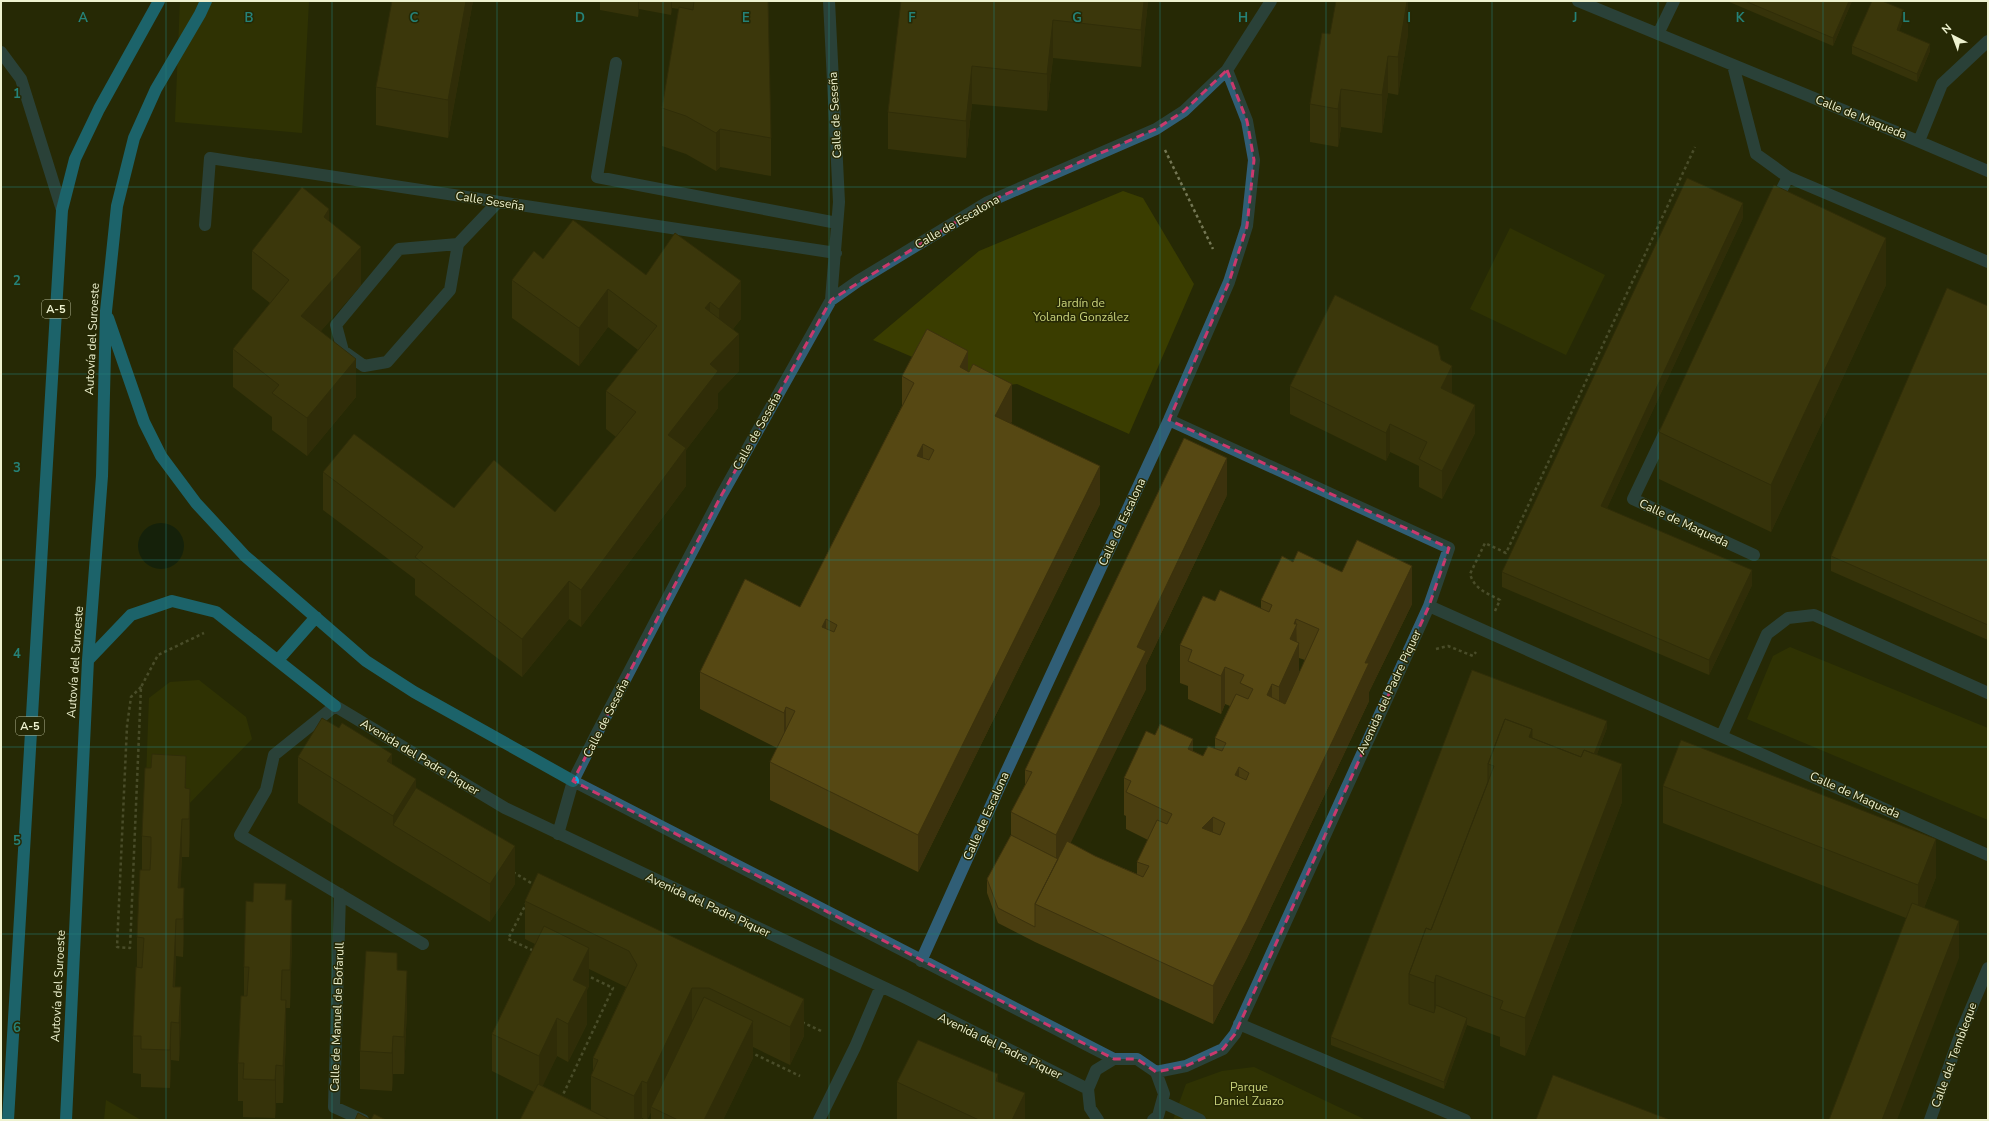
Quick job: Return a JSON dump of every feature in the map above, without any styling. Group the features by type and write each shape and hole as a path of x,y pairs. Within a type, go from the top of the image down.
{"highway":[{"path":"62,210 75,159 99,109 158,1"},
{"name":"Autovía del Suroeste","path":"66,1120 88,660 101,489 106,311 117,206 134,138 156,89 200,14 206,1"},
{"name":"A-5","path":"8,1120 12,1030 62,210"},
{"path":"106,311 144,422 161,456 196,504 245,556 366,661 479,730 573,782"},
{"path":"88,660 131,615 172,601 216,612 335,706"},
{"path":"278,660 316,617"}],"street":[{"name":"Calle de Seseña","path":"558,834 573,782 721,496 831,300 836,254 839,202 829,1"},
{"name":"Calle de Escalona","path":"831,300 988,202 1156,129 1184,111 1226,70 1271,1"},
{"name":"Calle de Maqueda","path":"1578,1 1919,141 1988,172"},
{"path":"1658,34 1674,1"},
{"path":"1919,141 1942,84 1988,41"},
{"path":"1,52 21,79 62,210"},
{"path":"616,63 597,177 837,223"},
{"path":"1733,65 1756,154 1788,177 1988,262"},
{"name":"Calle de Escalona","path":"922,961 1003,778 1168,420 1229,282 1247,226 1254,160 1247,121 1226,70"},
{"name":"Calle Seseña","path":"205,225 210,158 836,254"},
{"path":"1770,213 1788,177"},
{"path":"458,244 399,249 336,325 343,351 364,366 387,362 450,290 458,244 498,202"},
{"name":"Avenida del Padre Piquer","path":"1156,1072 1186,1066 1223,1049 1235,1034 1429,606 1449,548 1168,420"},
{"name":"Calle de Maqueda","path":"1671,420 1633,499 1754,555"},
{"name":"Calle de Maqueda","path":"1429,606 1722,735 1988,855"},
{"path":"1722,735 1767,634 1788,618 1814,615 1988,693"},
{"path":"335,706 274,755 266,790 240,835 423,944"},
{"name":"Avenida del Padre Piquer","path":"335,706 505,808 881,986 1088,1089"},
{"path":"573,782 1114,1059 1137,1059 1156,1072 1164,1094 1158,1116 1153,1120"},
{"name":"Calle de Manuel de Bofarull","path":"340,894 334,1107 364,1120"},
{"name":"Calle del Tembleque","path":"1930,1120 1962,1030 1988,968"},
{"path":"819,1120 855,1047 881,986"},
{"path":"1239,1024 1465,1120"},
{"path":"1098,1120 1090,1108 1088,1089 1096,1070 1114,1059"},
{"path":"1162,1102 1200,1120"}],"path":[{"path":"1156,129 1213,249"},
{"path":"1486,543 1506,553 1695,147"},
{"path":"141,687 130,948 116,947 128,726 131,697 141,687 158,655 206,632"},
{"path":"509,870 542,889"},
{"path":"532,892 535,885"},
{"path":"528,899 508,939 536,952"},
{"path":"559,1103 613,988 585,975"},
{"path":"800,1022 821,1031"},
{"path":"743,1049 800,1076"}],"highlighted area":[{"path":"1227,70 1247,121 1254,160 1247,226 1229,282 1169,420 1449,548 1429,606 1235,1034 1223,1049 1186,1066 1156,1072 1137,1059 1114,1059 573,781 721,496 831,300 988,202 1156,129 1184,111"}],"green space":[{"path":"180,1 309,1 302,133 175,122"},
{"name":"Jardín de Yolanda González","path":"1123,191 1143,198 1194,284 1129,434 1017,384 984,388 873,340 979,251"},
{"path":"1510,228 1605,275 1566,355 1470,309"},
{"path":"1790,647 1988,728 1988,820 1747,719 1773,656"},
{"path":"199,680 246,717 252,739 185,808 145,806 149,698 170,682"},
{"name":"Parque Daniel Zuazo","path":"1254,1067 1366,1120 1173,1120 1186,1084 1222,1071"},
{"path":"106,1100 141,1120 104,1120"}],"water":[{"path":"161,523 174,527 180,533 184,546 180,559 174,565 161,569 148,565 142,559 138,546 142,533 148,527"}],"building":[{"path":"392,1 466,1 448,100 376,87"},
{"path":"694,1 768,1 771,138 720,129 716,133 686,116 662,108 679,7 693,10"},
{"path":"901,1 1144,1 1141,30 1053,20 1047,74 972,66 966,121 888,112"},
{"path":"1336,1 1407,1 1398,57 1388,56 1382,95 1341,89 1338,109 1310,104 1322,33 1330,34"},
{"path":"1745,1 1849,1 1833,38"},
{"path":"1872,1 1882,1 1904,10 1897,30 1930,44 1917,74 1852,46"},
{"path":"1687,178 1743,203 1601,506 1752,570 1709,660 1502,572"},
{"path":"1774,185 1886,238 1771,485 1659,432"},
{"path":"302,187 329,209 324,217 361,247 301,316 356,359 307,418 272,393 279,385 233,349 289,280 252,251"},
{"path":"573,220 646,275 675,233 741,281 719,309 710,302 705,308 739,334 710,364 718,371 668,435 686,448 581,590 569,581 522,639 415,557 423,547 323,472 354,434 454,508 494,460 555,512 636,412 606,391 657,326 608,289 579,328 512,280 534,251 543,259"},
{"path":"1947,288 1988,306 1988,625 1831,556"},
{"path":"1335,295 1438,346 1441,360 1452,366 1441,388 1475,405 1442,471 1419,459 1427,442 1390,424 1386,433 1290,386"},
{"path":"927,329 968,351 960,367 969,372 973,364 1012,384 995,416 1100,466 918,835 770,762 795,711 786,707 784,713 700,672 745,579 800,607 914,383 902,376","holes":["923,444 934,450 929,460 917,456","826,619 837,625 834,632 822,627"]},
{"path":"1184,438 1227,458 1137,647 1146,651 1056,835 1011,812 1032,772 1025,770"},
{"path":"1357,540 1412,566 1365,663 1369,663 1334,738 1247,920 1213,986 1035,904 1067,841 1095,856 1143,877 1149,866 1137,862 1157,820 1167,824 1172,814 1126,792 1131,781 1124,778 1146,731 1155,735 1160,724 1193,739 1188,749 1203,756 1208,746 1222,751 1226,743 1215,738 1236,694 1248,699 1253,689 1240,683 1244,675 1225,667 1221,676 1188,661 1192,650 1180,645 1203,596 1215,601 1220,590 1269,612 1272,605 1261,600 1282,556 1293,562 1298,551 1342,572","holes":["1296,619 1319,629 1285,704 1267,695 1272,684 1279,687 1299,643 1290,639 1297,624 1294,624","1239,767 1249,773 1246,780 1235,775","1213,817 1225,823 1220,835 1202,828"]},
{"path":"1472,670 1607,721 1594,754 1584,750 1581,757 1532,738 1532,729 1505,719 1488,764 1488,782 1431,930 1426,928 1409,974 1409,1004 1434,1013 1436,1005 1467,1018 1444,1082 1331,1037"},
{"path":"322,718 339,728 342,723 392,754 387,761 416,779 393,816 298,757"},
{"path":"1505,719 1532,729 1529,737 1581,757 1584,750 1622,764 1525,1018 1500,1009 1503,1001 1436,975 1434,983 1409,974 1426,928 1431,930 1494,766 1488,764"},
{"path":"1681,740 1936,839 1918,885 1663,786"},
{"path":"152,754 186,756 185,788 190,789 189,819 182,819 178,888 184,888 183,919 176,919 173,987 181,987 179,1023 171,1022 170,1050 141,1049 141,1036 133,1036 136,967 142,968 144,938 137,937 140,870 150,870 151,852 151,837 142,836 145,768 151,768"},
{"path":"416,788 515,846 490,884 393,825"},
{"path":"1011,835 1058,859 1035,904 1035,927 998,908 987,879"},
{"path":"538,873 804,999 790,1027 709,988 692,988 647,1083 642,1081 634,1096 591,1076 598,1060 593,1058 637,965 629,951 525,901"},
{"path":"254,883 286,884 285,900 292,900 290,970 282,970 281,1000 286,1000 283,1066 276,1065 275,1080 243,1079 244,1063 238,1063 241,996 247,996 249,967 244,967 246,901 253,902"},
{"path":"1912,903 1959,921 1882,1120 1829,1120"},
{"path":"544,926 589,948 573,980 587,987 568,1024 557,1018 539,1056 492,1034"},
{"path":"366,951 397,953 397,970 407,971 404,1037 393,1036 392,1053 360,1051"},
{"path":"704,997 753,1021 704,1120 678,1120 651,1107"},
{"path":"918,1040 998,1074 996,1081 1025,1093 1012,1120 979,1120 897,1082"},
{"path":"1553,1075 1670,1120 1536,1120"},
{"path":"538,1084 610,1120 520,1120"},
{"path":"358,1113 371,1120 355,1120"},
{"path":"374,1114 386,1120 371,1120"}]}
